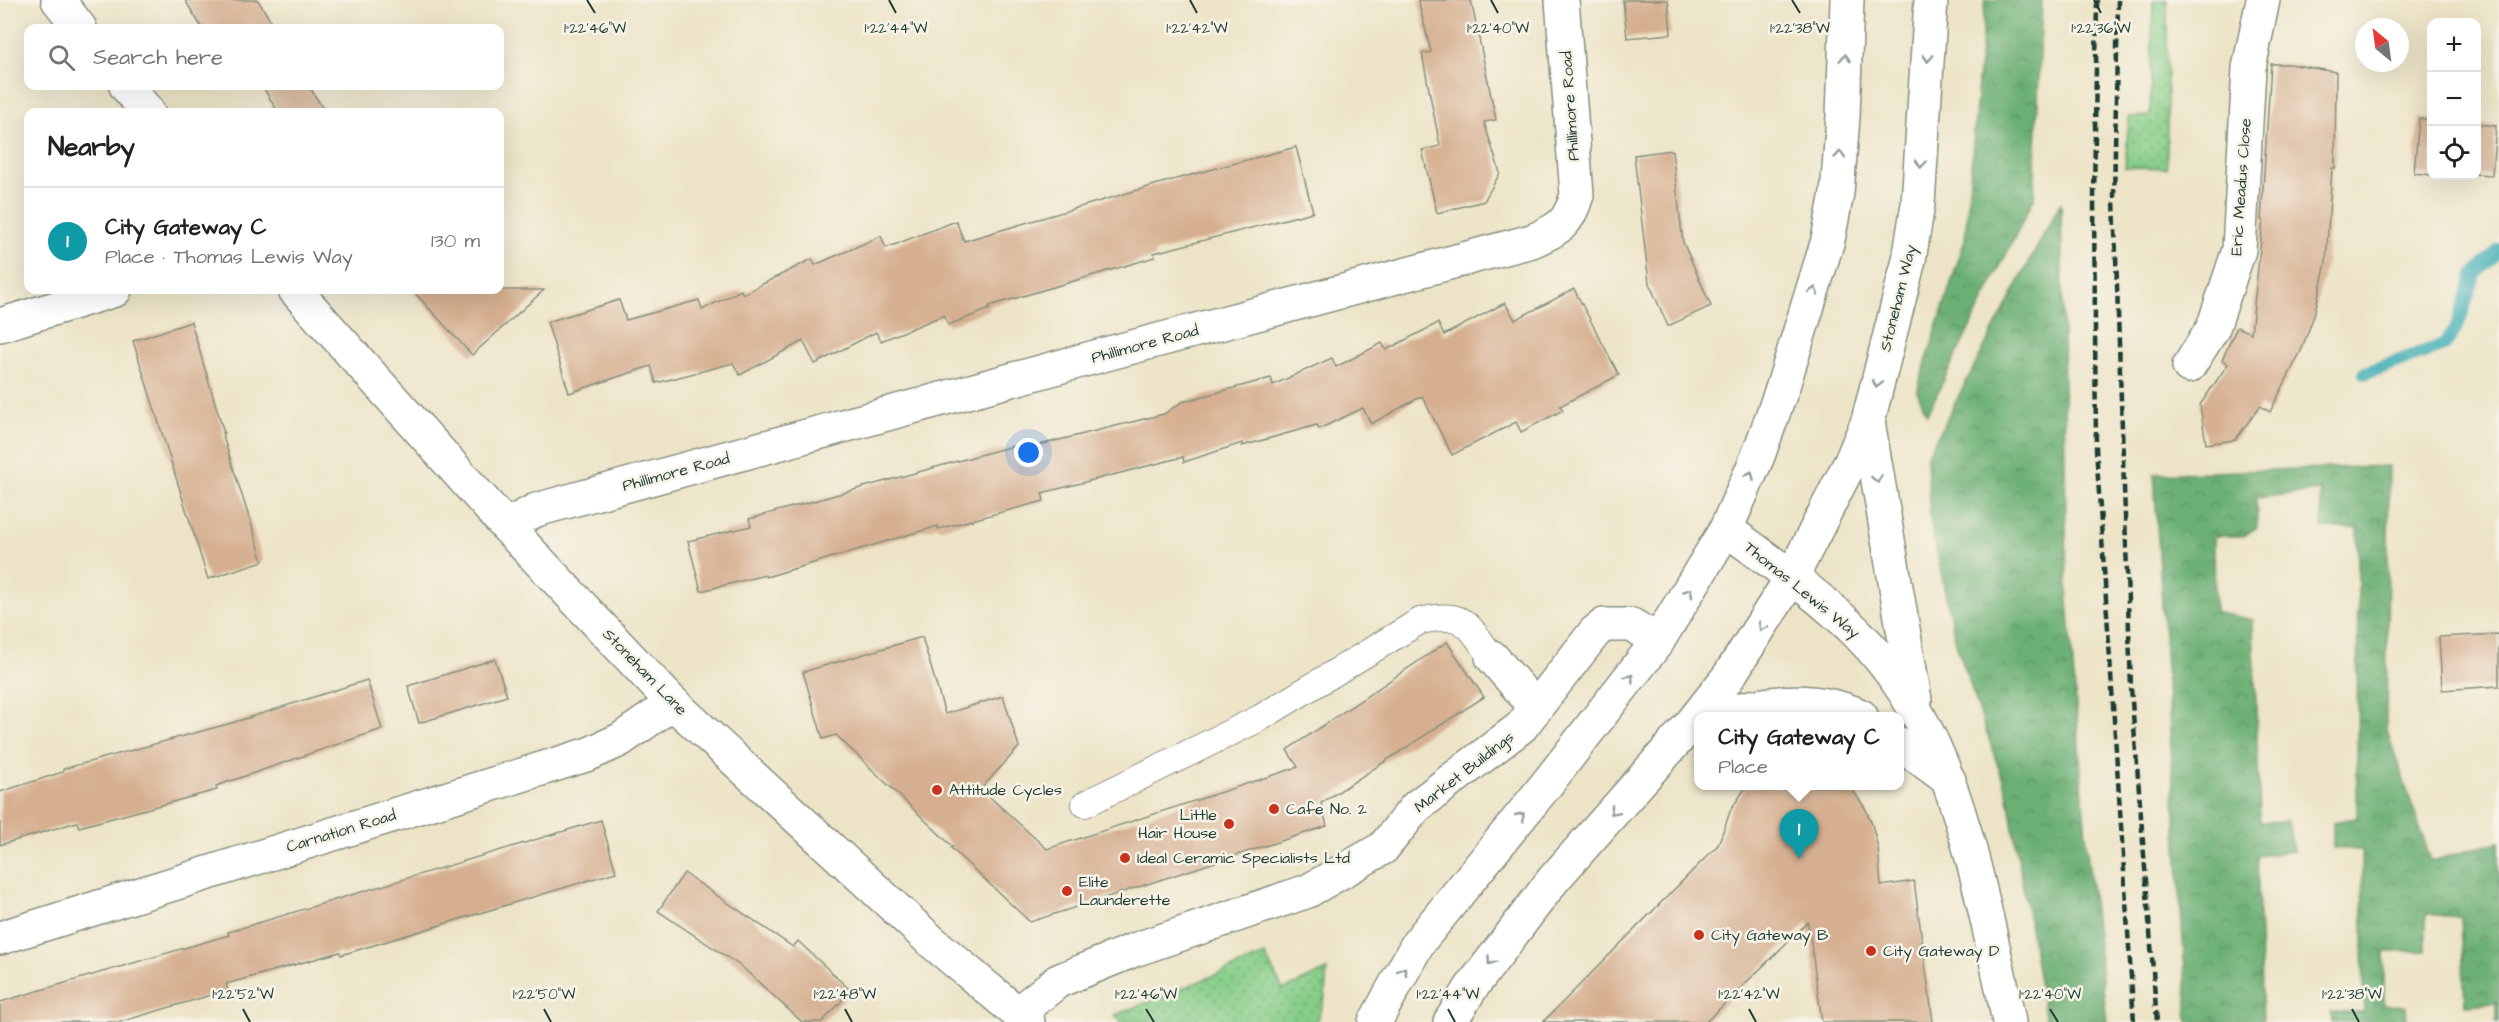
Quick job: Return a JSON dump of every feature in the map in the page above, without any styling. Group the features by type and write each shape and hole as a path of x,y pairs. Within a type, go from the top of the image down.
{"main road":[{"path":"58,0 77,24"},
{"name":"Phillimore Road","path":"506,526 536,510 1095,357 1532,241 1555,230 1571,215 1577,195 1562,0"},
{"path":"1375,1022 1418,943 1658,641 1726,529 1758,456 1776,406 1801,335 1828,240 1838,171 1847,0"},
{"name":"Stoneham Way","path":"1707,712 1792,577 1868,421 1911,249 1918,204 1931,0"},
{"name":"Eric Meadus Close","path":"2189,366 2213,328 2239,250 2249,68 2263,0"},
{"path":"129,90 145,108"},
{"path":"0,325 102,294"},
{"name":"Stoneham Lane","path":"299,294 506,526 673,702 915,927 1023,1018"},
{"path":"1868,421 1918,714"},
{"name":"Thomas Lewis Way","path":"1726,529 1792,577 1859,635 1894,678 1918,714 1949,780 1976,865 2009,1022"},
{"name":"Market Buildings","path":"1023,1018 1058,981 1134,950 1308,891 1383,848 1416,807 1521,727 1595,632 1604,625 1632,625 1658,641"},
{"path":"1492,657 1536,708"},
{"name":"Carnation Road","path":"0,938 589,754 620,740 673,702"},
{"path":"1735,712 1764,705 1806,702 1834,706 1849,712"},
{"name":"Stoneham Way","path":"1450,1022 1471,988 1553,880 1694,729"},
{"path":"1904,748 1949,780"}],"lane":[{"path":"1085,804 1260,718 1420,621 1444,616 1465,621 1492,657"}],"green space":[{"path":"1985,0 2042,0 2034,198 1927,414 1917,391 1965,239"},
{"path":"2153,0 2167,0 2167,168 2125,167 2129,117 2150,116"},
{"path":"2061,202 2067,587 2087,851 2107,1022 2046,1022 2007,792 1956,643 1930,520 1927,456"},
{"path":"2389,466 2386,728 2431,861 2499,842 2499,1022 2496,1022 2496,1003 2465,1005 2461,917 2426,914 2426,951 2384,952 2384,1005 2406,1007 2407,1022 2332,1022 2331,1012 2364,1012 2362,850 2333,848 2333,822 2357,818 2358,528 2322,528 2320,491 2256,498 2257,527 2244,536 2214,536 2215,612 2253,620 2260,822 2288,821 2293,851 2257,856 2263,1022 2188,1022 2154,474"},
{"path":"1265,955 1283,990 1327,970 1325,997 1316,1022 1121,1022 1115,1015"}],"building":[{"path":"185,0 258,0 273,24 200,24"},
{"path":"1418,0 1471,0 1496,120 1484,122 1500,173 1484,201 1437,213 1422,150 1440,146 1422,54 1431,52"},
{"path":"1623,0 1668,0 1671,34 1627,38"},
{"path":"2271,64 2289,64 2336,72 2335,168 2332,168 2326,263 2314,315 2302,349 2270,412 2260,406 2235,440 2206,444 2200,405 2228,364 2222,360 2237,327 2251,333 2263,220 2261,220"},
{"path":"264,90 311,90 323,108 276,108"},
{"path":"2419,118 2427,119 2427,174 2414,173"},
{"path":"2481,124 2496,126 2492,175 2481,174"},
{"path":"1296,147 1313,212 1154,253 1155,257 989,306 990,309 948,325 944,315 881,341 876,332 815,364 803,341 740,375 733,363 656,383 651,366 569,393 547,322 619,300 626,320 699,300 702,310 741,290 743,294 812,259 815,265 881,236 886,248 956,221 964,241 1172,180"},
{"path":"1672,150 1683,242 1711,306 1668,326 1649,283 1634,155"},
{"path":"1574,289 1619,375 1560,406 1563,410 1521,432 1516,422 1452,455 1422,396 1371,424 1363,408 1319,429 1317,425 1242,446 1242,443 1184,462 1183,457 1042,493 1044,501 938,529 938,526 766,577 765,575 701,591 688,541 751,526 749,519 994,451 1030,442 1031,447 1164,414 1182,402 1271,378 1273,385 1332,358 1336,367 1382,343 1386,350 1438,323 1444,335 1505,303 1515,320"},
{"path":"504,290 544,290 472,355 416,294 504,294"},
{"path":"191,322 224,433 222,433 263,561 208,579 133,341"},
{"path":"2499,634 2499,686 2442,690 2439,637"},
{"path":"922,637 945,714 1003,696 1019,747 981,789 1047,849 1298,767 1287,750 1447,642 1484,697 1321,803 1327,826 1030,922 836,735 823,739 803,672"},
{"path":"495,659 507,696 419,723 408,686"},
{"path":"367,680 382,729 216,786 217,790 79,827 77,822 0,845 0,792 63,772 63,769 235,722"},
{"path":"1744,790 1853,790 1865,808 1872,824 1878,848 1881,886 1914,881 1933,1022 1822,1022 1808,922 1706,1022 1543,1022 1718,845 1731,809"},
{"path":"601,820 616,872 341,955 340,952 226,984 228,990 120,1022 0,1022 0,1002 229,935 228,932"},
{"path":"684,873 793,947 798,941 851,991 822,1022 802,1022 742,967 658,911"}],"waterway":[{"path":"2365,373 2444,345 2457,327 2474,275 2499,250"}],"railway":[{"path":"2097,0 2094,199 2096,448 2134,1022"},
{"path":"2118,0 2114,199 2131,688 2157,1022"}],"place":[{"name":"Attitude Cycles","path":"937,790"},
{"name":"Cafe No. 2","path":"1274,809"},
{"name":"Little Hair House","path":"1229,824"},
{"name":"Ideal Ceramic Specialists Ltd","path":"1125,858"},
{"name":"City Gateway C","path":"1799,859"},
{"name":"Elite Launderette","path":"1067,891"},
{"name":"City Gateway B","path":"1699,935"},
{"name":"City Gateway D","path":"1871,951"}]}
